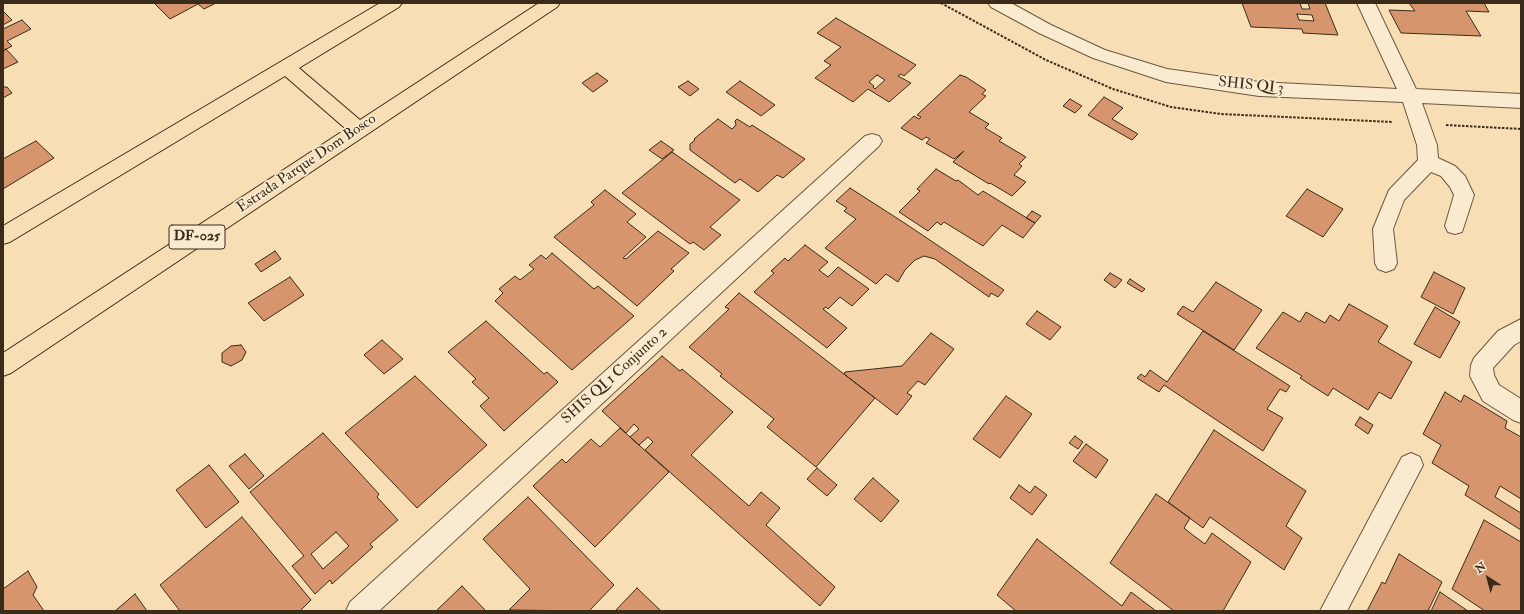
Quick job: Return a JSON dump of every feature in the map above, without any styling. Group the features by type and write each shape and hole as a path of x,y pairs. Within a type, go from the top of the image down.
{"main road":[{"path":"3,236 287,68 393,3"},
{"name":"Estrada Parque Dom Bosco","path":"3,366 551,3"},
{"path":"287,68 359,130"}],"street":[{"name":"SHIS QI 3","path":"997,3 1045,30 1099,54 1166,75 1259,89 1521,101"},
{"path":"1366,3 1410,96 1427,145 1428,162 1396,196 1384,229 1386,263"},
{"name":"SHIS QI 1 Conjunto 2","path":"359,611 872,141"},
{"path":"1428,162 1448,171 1458,182 1464,195 1455,226"},
{"path":"1521,330 1506,338 1482,365 1482,376 1491,393 1521,412"},
{"path":"1333,611 1411,465"}],"building":[{"path":"154,3 216,3 204,9 198,4 170,19"},
{"path":"1242,3 1300,3 1302,9 1310,9 1308,3 1325,3 1338,35 1303,33 1302,29 1251,27","holes":["1297,14 1312,15 1314,21 1299,20"]},
{"path":"1409,3 1484,3 1489,12 1466,11 1481,36 1401,33 1389,10 1415,11"},
{"path":"3,11 12,20 3,25"},
{"path":"836,18 916,65 904,76 901,74 898,76 911,83 889,102 868,89 853,102 815,78 831,65 824,61 841,47 817,33","holes":["877,75 885,80 875,89 869,82"]},
{"path":"22,20 31,29 7,41 12,46 3,51 3,29"},
{"path":"6,49 18,62 3,69 3,51"},
{"path":"597,73 608,81 593,92 582,83"},
{"path":"960,75 966,77 986,90 982,94 986,96 969,112 989,124 985,128 1002,138 999,141 1026,157 1019,164 1022,166 1014,175 1026,182 1012,196 953,162 964,151 954,159 926,143 930,139 926,137 922,140 901,128 914,116 919,119 921,117 917,115"},
{"path":"688,81 699,89 690,96 678,87"},
{"path":"740,81 775,105 761,116 726,92"},
{"path":"3,87 7,87 12,93 3,98"},
{"path":"1104,97 1123,108 1112,119 1138,134 1132,140 1088,115"},
{"path":"1070,99 1082,106 1075,113 1063,106"},
{"path":"718,119 732,129 736,125 735,121 737,119 750,127 752,125 805,159 783,178 777,175 758,192 740,179 735,183 690,150 690,144 695,140 694,139"},
{"path":"36,141 54,158 3,189 3,159"},
{"path":"661,141 674,150 662,159 649,150"},
{"path":"672,152 740,200 710,227 721,235 704,250 693,242 690,244 622,193"},
{"path":"936,169 956,181 958,180 978,195 983,191 1035,223 1023,238 1002,225 983,246 944,222 941,225 937,222 928,231 899,212 920,191 917,189"},
{"path":"850,188 1004,290 998,297 991,293 989,297 935,259 924,256 915,260 905,270 898,282 886,274 876,284 825,248 856,219 844,211 847,208 836,201"},
{"path":"1307,189 1343,209 1323,237 1286,216"},
{"path":"605,190 636,214 627,222 646,237 623,258 626,259 658,231 689,253 671,269 674,271 637,306 554,237 594,205 591,202"},
{"path":"1032,211 1041,216 1035,223 1026,218"},
{"path":"805,245 828,262 819,270 828,277 838,267 869,289 852,306 840,297 828,309 826,307 823,309 847,328 827,348 754,292 774,273 771,271 785,258 788,261"},
{"path":"275,251 281,259 261,272 255,264"},
{"path":"552,253 594,289 598,286 634,316 572,370 495,301 503,293 499,289 515,276 520,280 534,269 529,265 541,255 546,259"},
{"path":"1434,272 1465,288 1453,314 1421,297"},
{"path":"1110,273 1122,280 1115,288 1104,280"},
{"path":"290,277 304,295 264,321 248,303"},
{"path":"1130,279 1145,289 1142,292 1127,283"},
{"path":"1216,282 1262,310 1234,350 1177,314 1183,306 1193,312"},
{"path":"739,293 875,398 816,467 767,427 774,419 720,376 722,374 689,347 729,309 725,307"},
{"path":"1349,304 1388,326 1378,342 1412,362 1391,399 1379,392 1368,410 1333,388 1328,396 1300,378 1302,376 1256,348 1283,312 1300,322 1306,312 1325,323 1330,315 1339,321"},
{"path":"1435,307 1460,322 1440,358 1414,344"},
{"path":"1037,311 1061,327 1050,340 1026,324"},
{"path":"486,321 544,374 547,372 558,382 504,431 480,406 489,398 472,382 476,379 448,352"},
{"path":"1203,331 1290,386 1286,392 1280,389 1267,409 1283,418 1263,451 1164,385 1159,392 1137,378 1141,374 1145,377 1150,370 1167,382"},
{"path":"931,333 954,349 925,385 918,381 907,393 912,396 897,415 844,374 845,372 902,366"},
{"path":"382,340 403,359 384,374 364,355"},
{"path":"241,345 246,352 242,360 231,366 222,362 222,353 231,346"},
{"path":"662,356 680,371 682,369 733,412 691,455 749,506 761,492 780,508 766,525 835,587 820,606 645,450 653,442 648,437 639,445 630,437 639,429 634,424 626,433 602,411"},
{"path":"415,376 487,445 417,508 345,433"},
{"path":"1445,392 1461,402 1464,395 1507,421 1505,428 1521,437 1521,499 1500,486 1495,497 1521,513 1521,530 1465,495 1469,486 1432,463 1441,445 1423,434"},
{"path":"1006,396 1032,414 1000,458 973,439"},
{"path":"1360,417 1373,425 1368,434 1355,425"},
{"path":"620,428 669,472 595,547 533,486 562,459 566,463 591,439 600,447"},
{"path":"1214,430 1306,491 1286,526 1302,538 1284,570 1210,517 1203,528 1168,502"},
{"path":"323,433 379,494 377,497 398,520 370,544 373,547 332,584 330,580 315,594 292,566 304,556 250,492","holes":["336,532 349,546 323,569 311,554"]},
{"path":"1075,436 1083,442 1078,449 1069,443"},
{"path":"1086,444 1108,460 1096,478 1073,461"},
{"path":"245,454 264,476 249,489 229,466"},
{"path":"209,465 239,502 206,528 176,490"},
{"path":"817,468 837,485 827,496 807,479"},
{"path":"873,478 899,501 881,522 854,499"},
{"path":"1019,485 1030,493 1035,486 1047,495 1032,515 1010,498"},
{"path":"1156,494 1190,518 1184,528 1205,544 1212,533 1251,562 1223,611 1174,611 1110,563"},
{"path":"528,497 614,585 589,611 509,610 530,589 483,539"},
{"path":"242,517 311,600 300,611 180,611 160,585"},
{"path":"1484,520 1521,542 1521,611 1485,611 1452,589"},
{"path":"1037,539 1122,606 1131,592 1156,611 1016,611 997,595"},
{"path":"1399,554 1442,582 1428,611 1367,611 1382,582 1385,584"},
{"path":"28,571 37,587 33,595 44,611 3,611 3,589"},
{"path":"462,586 486,611 436,611"},
{"path":"637,588 661,611 617,611 616,610"},
{"path":"1440,592 1468,611 1431,611"},
{"path":"135,594 147,611 115,611"}]}
